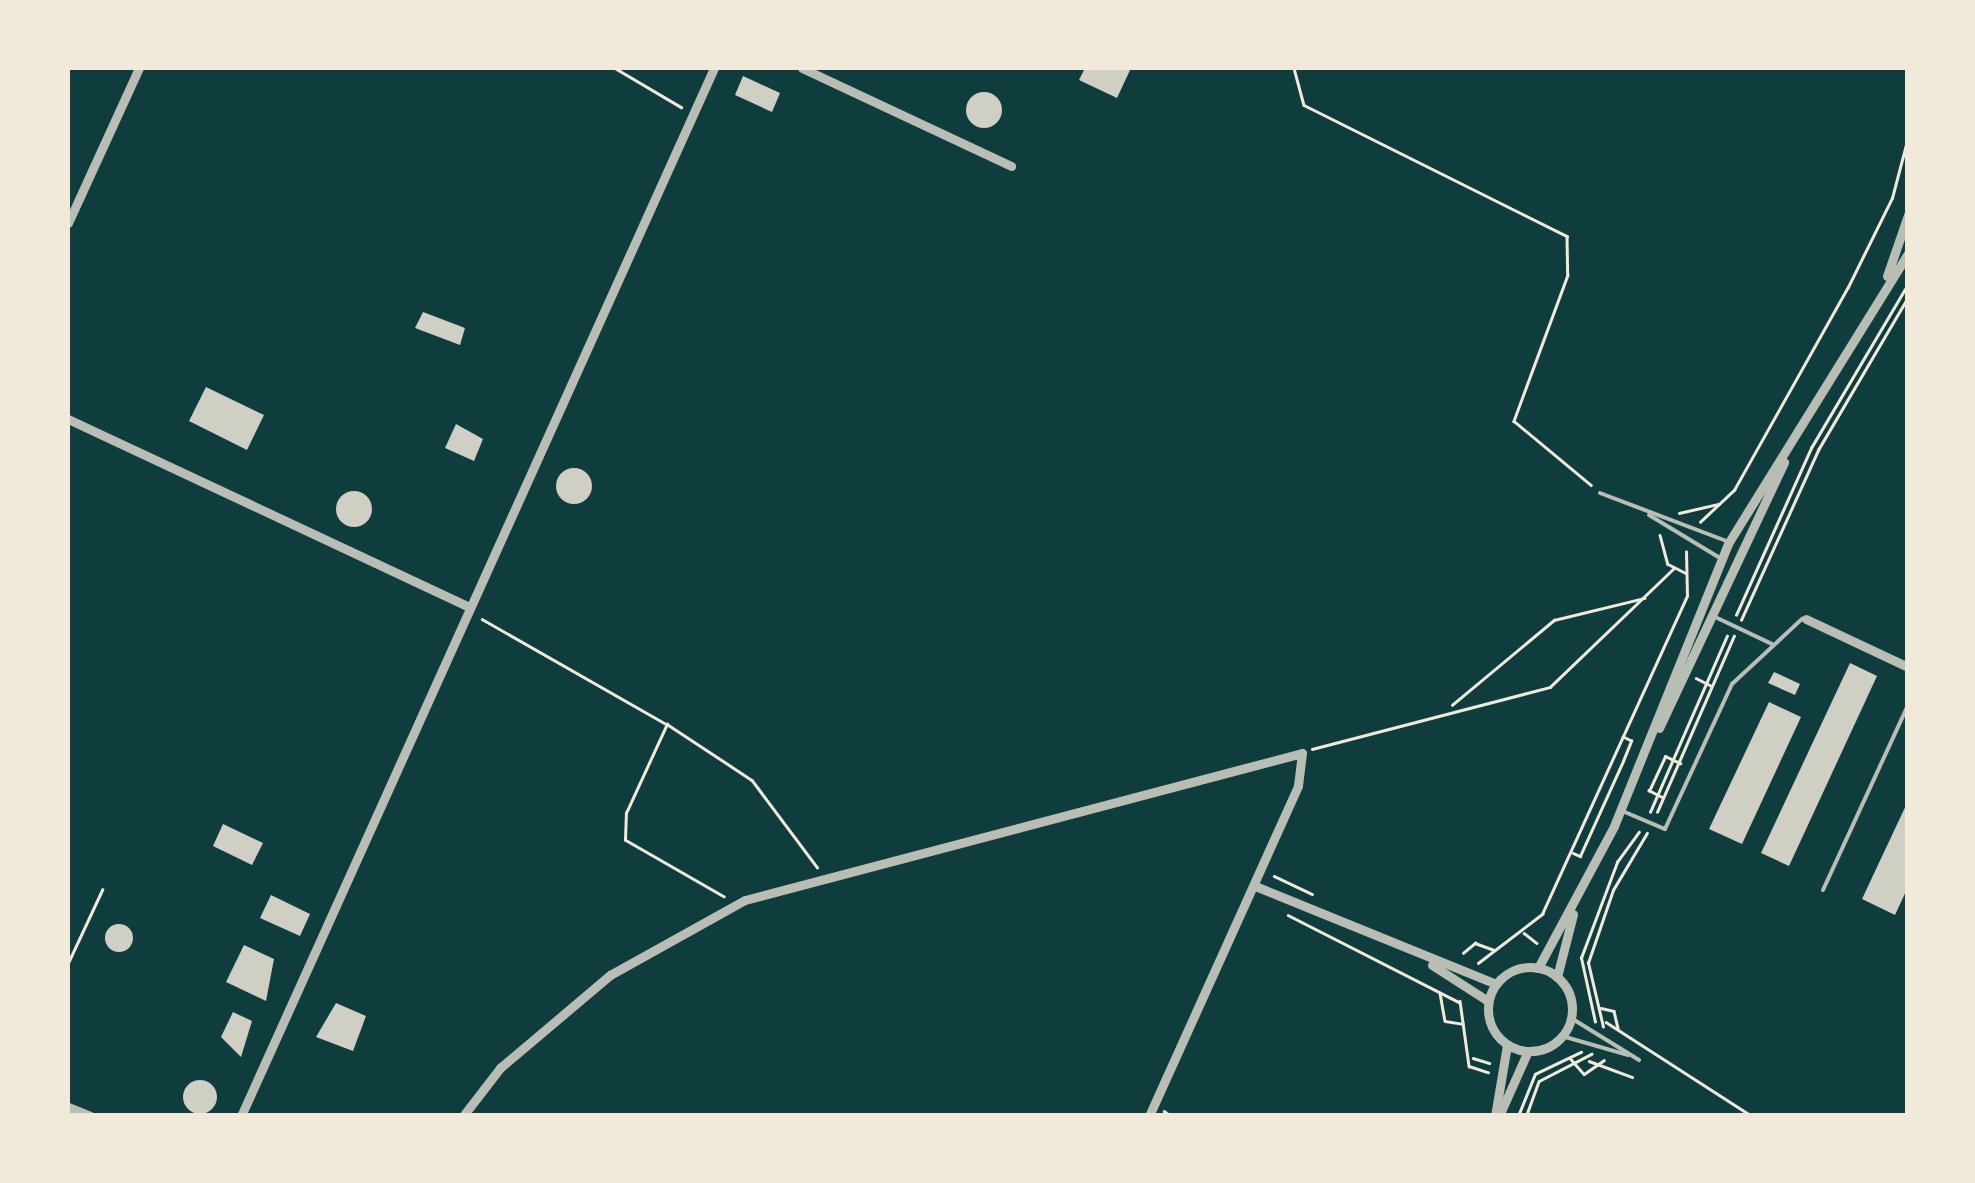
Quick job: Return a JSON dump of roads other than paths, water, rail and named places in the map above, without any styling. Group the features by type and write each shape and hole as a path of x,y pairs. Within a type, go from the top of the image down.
{"street":[{"path":"68,224 138,68"},
{"path":"241,1116 714,68"},
{"path":"802,68 1011,166"},
{"path":"1654,734 1699,610 1729,542 1785,460 1887,276 1908,214"},
{"path":"1887,276 1908,252"},
{"path":"68,419 470,607"},
{"path":"1497,1116 1528,1052 1562,1036 1571,1018 1557,977 1574,914 1654,734 1740,567 1785,460"},
{"path":"1729,542 1747,550"},
{"path":"1722,559 1740,567"},
{"path":"1806,619 1908,666"},
{"path":"463,1116 500,1068 610,975 731,906 819,876 1302,753 1298,786 1149,1116"},
{"path":"1255,886 1432,965 1452,966 1496,984 1538,968 1574,914"},
{"path":"1432,965 1438,976 1488,1002"},
{"path":"1538,968 1557,977"},
{"path":"1496,984 1488,1002 1491,1026 1508,1045 1528,1052"},
{"path":"1497,1116 1508,1045"},
{"path":"68,1107 90,1116"}],"lane":[{"path":"1600,492 1649,515 1673,517 1729,542"},
{"path":"1649,515 1659,528 1722,559"},
{"path":"1699,610 1772,644"},
{"path":"1620,810 1665,829 1732,684 1772,644 1806,619"},
{"path":"1822,890 1908,705"},
{"path":"1571,1018 1622,1044 1628,1055"},
{"path":"1562,1036 1609,1055 1628,1055 1638,1060"}]}
